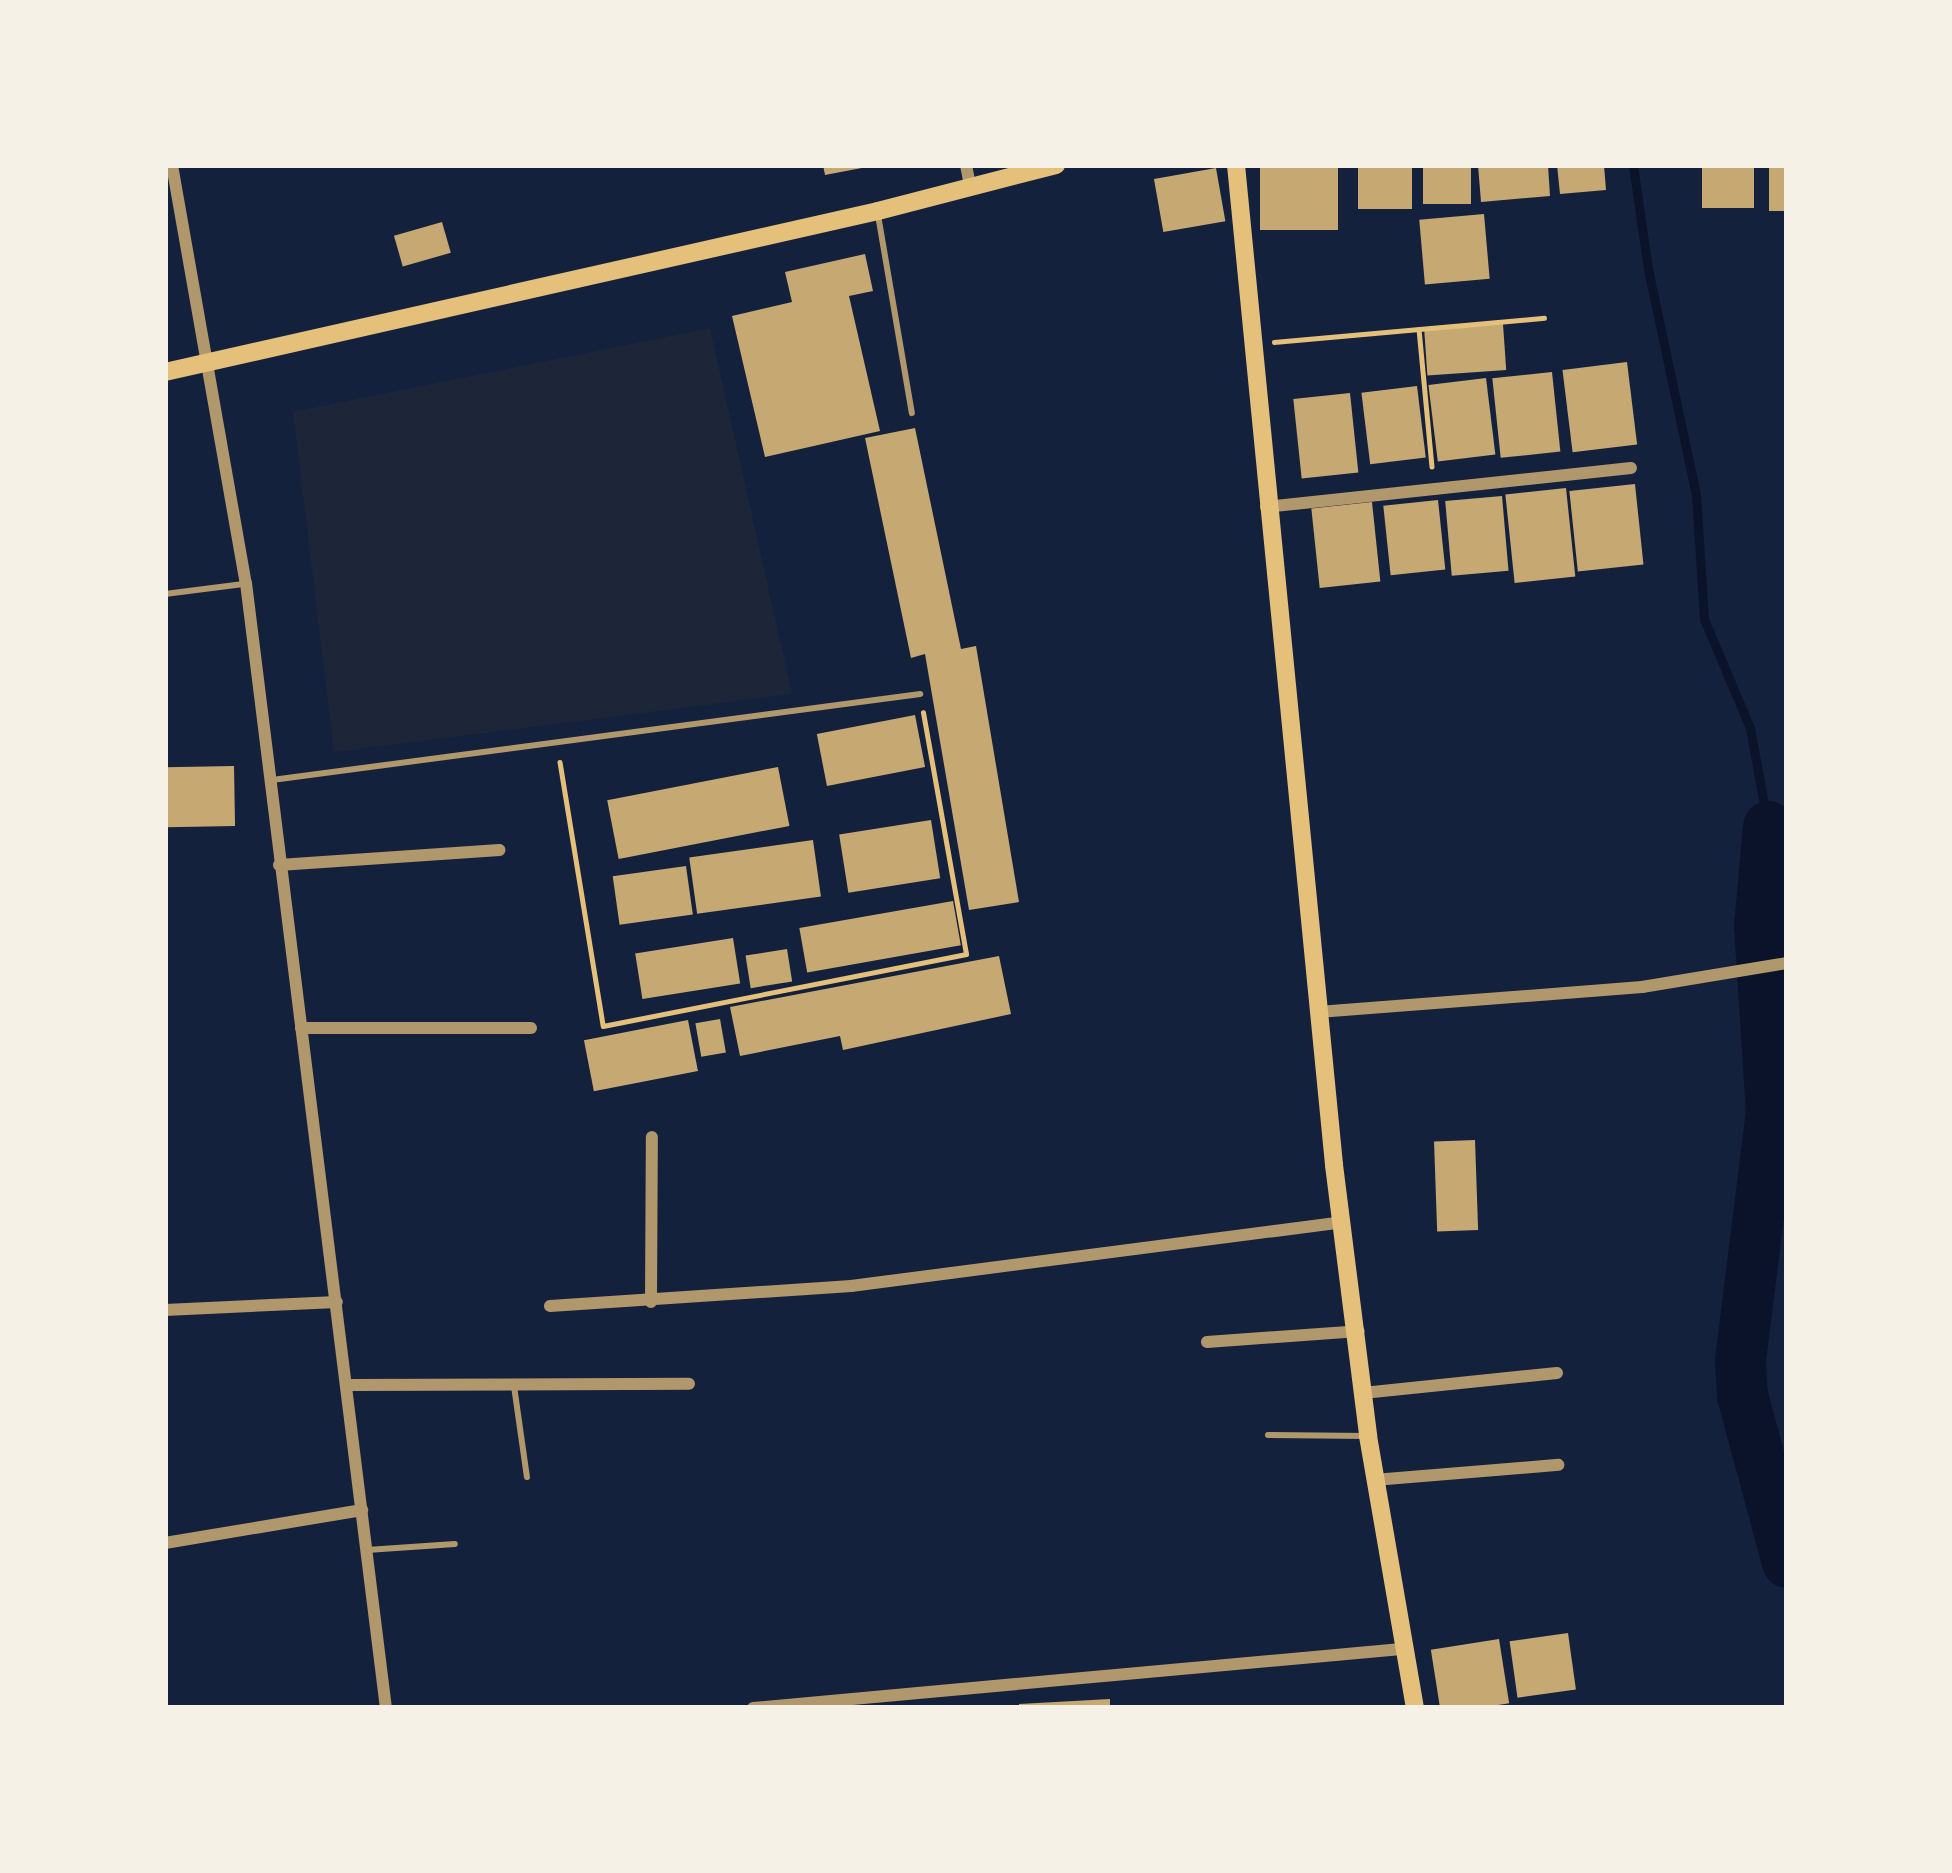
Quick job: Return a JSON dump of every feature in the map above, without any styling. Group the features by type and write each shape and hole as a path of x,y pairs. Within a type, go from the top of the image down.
{"main road":[{"path":"165,372 878,211 1056,165"},
{"path":"1237,165 1250,345 1318,1012 1368,1436 1414,1708"}],"street":[{"path":"172,165 246,583 386,1708"},
{"path":"966,165 970,186"},
{"path":"1266,507 1630,468"},
{"path":"279,865 499,850"},
{"path":"1318,1012 1642,987 1787,963"},
{"path":"301,1028 531,1028"},
{"path":"651,1302 652,1137"},
{"path":"550,1306 851,1286 1344,1222"},
{"path":"165,1310 337,1302"},
{"path":"1207,1342 1359,1331"},
{"path":"1363,1393 1557,1373"},
{"path":"349,1385 689,1384"},
{"path":"1375,1480 1558,1465"},
{"path":"165,1543 362,1510"},
{"path":"753,1708 817,1706 1401,1648"},
{"path":"936,1691 937,1708"}],"lane":[{"path":"878,211 912,413"},
{"path":"165,594 246,583"},
{"path":"268,780 920,694"},
{"path":"514,1383 527,1477"},
{"path":"1268,1435 1368,1436"},
{"path":"367,1550 454,1544"}],"path":[{"path":"1250,345 1544,317"},
{"path":"1419,328 1433,488"},
{"path":"557,744 603,1026 966,954 920,694"}],"shaded area":[{"path":"710,328 792,694 334,752 293,412"}],"building":[{"path":"823,165 867,165 867,167 825,175"},
{"path":"1260,165 1338,165 1338,230 1260,230"},
{"path":"1358,165 1412,165 1412,209 1358,209"},
{"path":"1423,165 1471,165 1471,204 1423,204"},
{"path":"1478,165 1548,165 1550,196 1481,202"},
{"path":"1557,165 1604,165 1606,190 1560,194"},
{"path":"1702,165 1754,165 1754,208 1702,208"},
{"path":"1769,165 1787,165 1787,211 1769,211"},
{"path":"1216,168 1225,221 1163,232 1154,179"},
{"path":"1484,214 1490,279 1425,284 1419,220"},
{"path":"442,222 451,253 403,267 394,236"},
{"path":"865,254 873,291 849,296 880,431 765,457 732,316 792,302 785,272"},
{"path":"1503,324 1506,370 1427,375 1424,330"},
{"path":"1627,362 1637,444 1573,452 1562,370"},
{"path":"1552,372 1560,452 1501,458 1492,378"},
{"path":"1486,378 1495,454 1438,461 1428,385"},
{"path":"1417,386 1426,457 1370,464 1361,393"},
{"path":"1350,393 1358,473 1302,479 1293,399"},
{"path":"915,428 961,649 976,646 1019,902 969,910 925,654 911,658 865,438"},
{"path":"1635,484 1643,565 1578,571 1569,491"},
{"path":"1566,488 1575,577 1515,583 1505,494"},
{"path":"1502,496 1509,571 1452,576 1445,501"},
{"path":"1438,500 1445,570 1391,575 1383,506"},
{"path":"1372,502 1380,582 1320,588 1311,508"},
{"path":"915,715 925,767 827,786 817,734"},
{"path":"234,766 235,826 166,827 165,767"},
{"path":"778,767 789,826 619,859 607,800"},
{"path":"931,820 940,878 848,893 839,835"},
{"path":"813,840 821,896 697,914 689,857"},
{"path":"686,866 693,915 620,925 613,876"},
{"path":"953,901 961,945 807,972 799,928"},
{"path":"733,938 740,983 642,999 635,953"},
{"path":"787,949 792,982 751,988 746,956"},
{"path":"999,956 1011,1014 843,1050 840,1036 740,1056 730,1007"},
{"path":"720,1019 726,1052 701,1057 695,1023"},
{"path":"688,1020 698,1071 594,1091 584,1040"},
{"path":"1475,1140 1478,1230 1437,1231 1434,1141"},
{"path":"1568,1633 1576,1689 1518,1698 1510,1641"},
{"path":"1499,1639 1509,1703 1440,1708 1431,1650"},
{"path":"1110,1699 1110,1708 1019,1708 1019,1704"}],"waterway":[{"path":"1633,165 1648,269 1696,495 1704,619 1750,728 1768,826"},
{"path":"1768,826 1759,926 1771,1111 1740,1360 1742,1395 1787,1562"}]}
